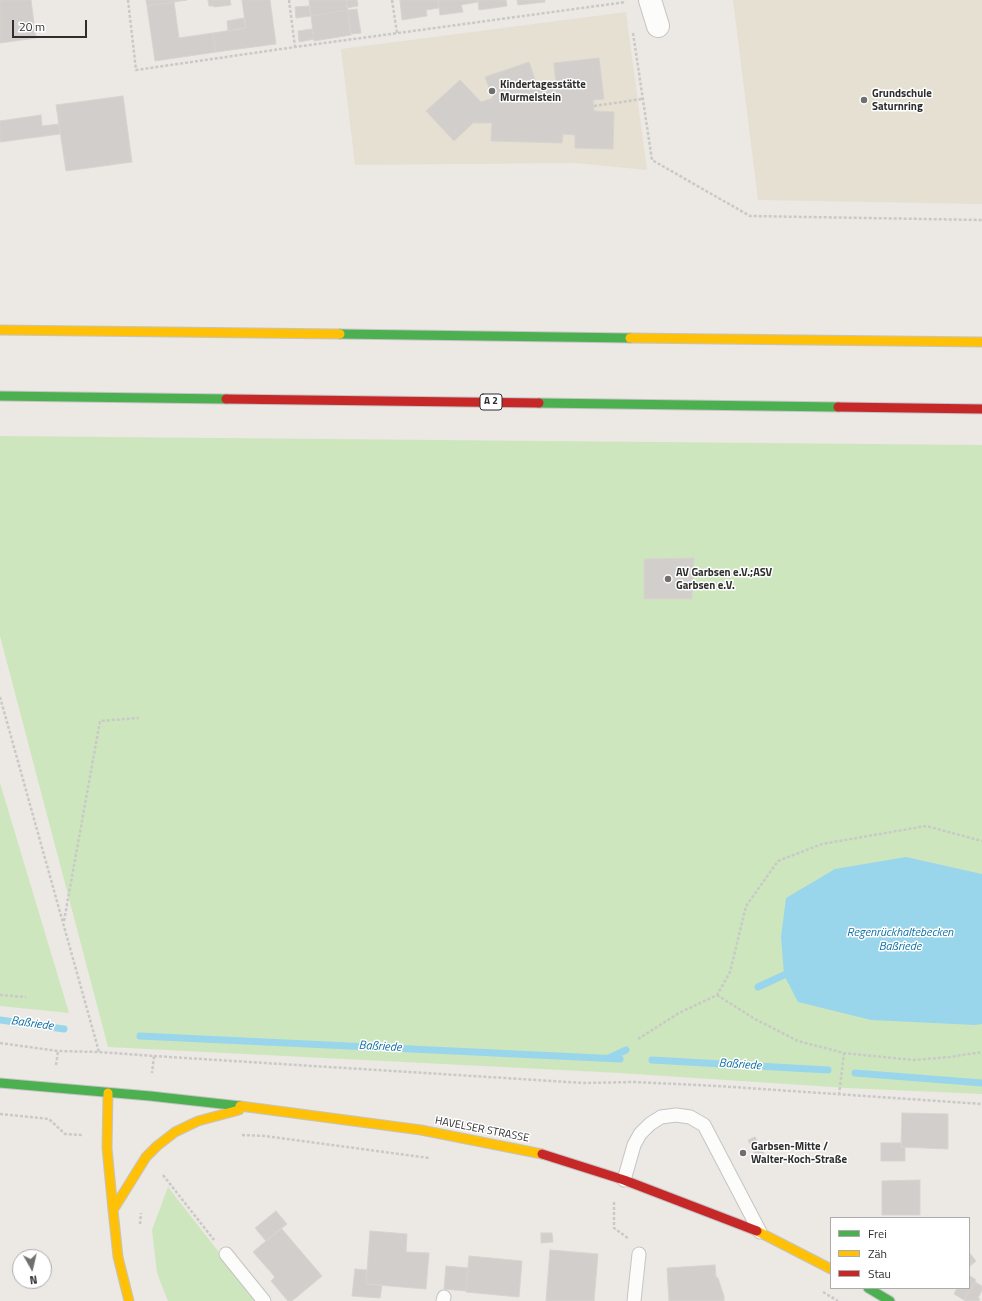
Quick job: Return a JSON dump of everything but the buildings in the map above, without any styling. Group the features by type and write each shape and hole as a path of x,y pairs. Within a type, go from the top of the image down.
{"main road":[{"path":"0,330 982,342"},
{"name":"A 2","path":"0,396 982,409"},
{"name":"HAVELSER STRASSE","path":"0,1083 163,1097 250,1107 413,1129 551,1156 624,1180 760,1232 830,1268"},
{"path":"108,1093 107,1148 113,1210 118,1257 129,1301"},
{"path":"113,1210 146,1157 175,1132 198,1122 250,1107"},
{"path":"870,1289 890,1301"}],"street":[{"path":"640,1 658,26"}],"lane":[{"path":"624,1180 634,1145 640,1134 650,1124 661,1117 676,1115 690,1117 704,1125 760,1232"},
{"path":"226,1254 264,1301"},
{"path":"634,1301 639,1254"}],"path":[{"path":"128,0 136,70 397,33 640,1"},
{"path":"289,0 295,47"},
{"path":"392,0 397,33"},
{"path":"633,31 652,160 750,216 982,220"},
{"path":"594,106 642,99"},
{"path":"0,697 99,1052 58,1051 0,1042"},
{"path":"64,923 100,721 139,718"},
{"path":"638,1039 679,1014 717,995 730,972 746,906 778,861 822,844 926,826 982,841"},
{"path":"0,995 26,997"},
{"path":"717,995 755,1019 798,1041 844,1053 914,1060 950,1057 982,1052"},
{"path":"839,1095 844,1053"},
{"path":"154,1056 584,1083 634,1082 982,1104"},
{"path":"0,1114 49,1119 65,1134 108,1135"},
{"path":"235,1136 265,1136 435,1159"},
{"path":"157,1178 161,1172 226,1254"},
{"path":"621,1202 614,1199 614,1228 631,1240 639,1254"},
{"path":"140,1229 143,1208"},
{"path":"818,1290 838,1301"}],"shaded area":[{"name":"Grundschule Saturnring","path":"733,0 982,0 982,204 758,200"},
{"name":"Kindertagesstätte Murmelstein","path":"626,12 647,170 575,163 355,165 341,49"}],"green space":[{"path":"0,436 982,445 982,1094 847,1088 620,1073 108,1047 0,636"},
{"path":"0,783 69,1013 0,1006"},
{"path":"168,1187 257,1301 168,1301 157,1273 152,1230"}],"water":[{"name":"Regenrückhaltebecken Baßriede","path":"906,857 982,874 982,1024 975,1025 871,1020 798,1002 784,975 781,937 786,898 835,869"}],"waterway":[{"path":"758,987 784,975"},
{"name":"Baßriede","path":"0,1020 64,1029"},
{"name":"Baßriede","path":"140,1036 620,1059"},
{"path":"609,1058 626,1050"},
{"name":"Baßriede","path":"652,1060 828,1070"},
{"name":"Baßriede","path":"855,1073 982,1083"}],"traffic: fast":[{"path":"340,334 630,338"},
{"path":"0,396 226,399"},
{"path":"539,403 838,407"},
{"path":"0,1083 150,1096 240,1106"},
{"path":"870,1289 890,1301"}],"traffic: slow":[{"path":"0,330 340,334"},
{"path":"630,338 982,342"},
{"path":"108,1093 107,1148 113,1210 118,1257 129,1301"},
{"path":"240,1106 421,1130 542,1154"},
{"path":"113,1210 146,1157 157,1146 175,1132 198,1121 239,1110"},
{"path":"757,1231 830,1268"}],"traffic: jam":[{"path":"226,399 539,403"},
{"path":"838,407 982,409"},
{"path":"542,1154 624,1180 757,1231"}],"place":[{"name":"Kindertagesstätte Murmelstein","path":"492,91"},
{"name":"Grundschule Saturnring","path":"864,100"},
{"name":"AV Garbsen e.V.;ASV Garbsen e.V.","path":"668,579"},
{"name":"Garbsen-Mitte / Walter-Koch-Straße","path":"743,1153"}]}
